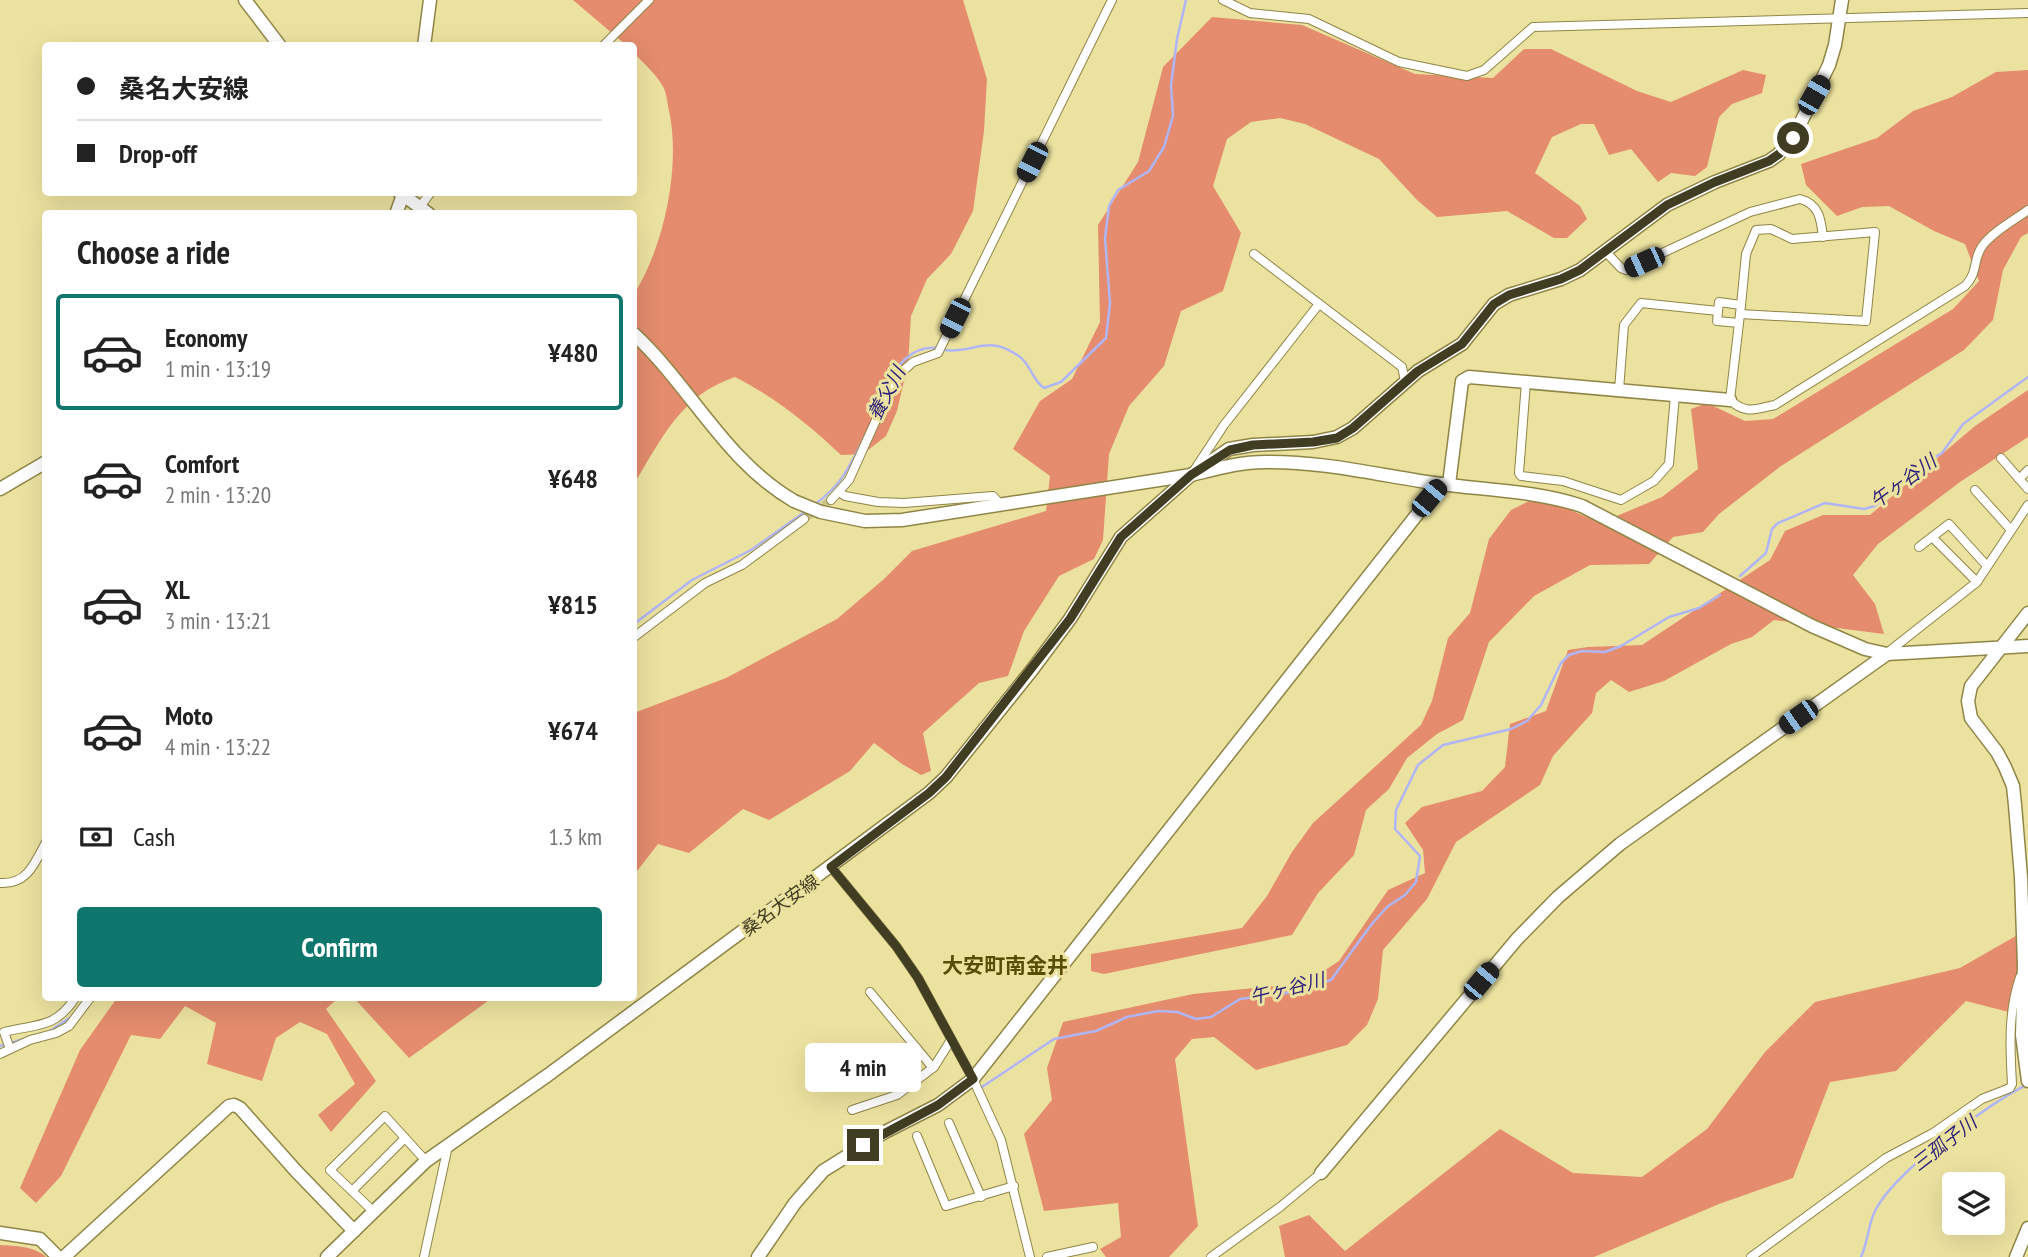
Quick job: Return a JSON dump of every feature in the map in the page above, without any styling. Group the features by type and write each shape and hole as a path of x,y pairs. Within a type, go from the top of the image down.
{"street":[{"path":"245,0 277,42"},
{"path":"425,42 430,0"},
{"path":"607,42 649,0"},
{"path":"831,500 849,480 895,378 913,362 938,353 1112,0"},
{"path":"1223,0 1257,14 1309,19 1399,62 1467,76 1484,70 1533,27 2028,13"},
{"name":"桑名大安線","path":"327,1257 426,1161 449,1143 548,1075 929,793 946,777 1070,619 1121,537 1191,475 1230,450 1253,445 1337,438 1353,428 1405,381 1462,344 1494,304 1509,295 1561,279 1580,270 1667,205 1715,182 1769,161 1779,154 1798,128 1826,72 1835,46 1842,0"},
{"path":"405,196 423,210"},
{"path":"1605,251 1626,270 1750,212 1800,199 1815,208 1821,217 1823,237"},
{"path":"758,1257 795,1203 823,1171 885,1132 938,1105 973,1079 1445,484 1462,381 1469,377 1730,400 1747,411 1775,405 1965,286 1973,278 1982,246 2028,210"},
{"path":"1730,400 1740,314 1746,254 1756,230 1771,229 1792,239 1875,232 1866,321 1740,314 1717,321 1718,302 1740,314"},
{"path":"1254,254 1402,367 1405,381"},
{"path":"1619,390 1624,325 1641,303 1718,311"},
{"path":"1191,475 1223,425 1319,304"},
{"path":"637,337 748,466 772,488 805,506 846,518 888,521 1191,475 1238,464 1265,462 1321,465 1562,499 1582,506 1812,626 1865,649 1887,654 2028,646"},
{"path":"1526,382 1518,473 1521,476 1563,481 1621,500 1654,481 1669,464 1675,395"},
{"path":"2001,458 2028,489"},
{"path":"0,489 42,464"},
{"path":"2019,479 2028,470"},
{"path":"1975,490 2011,530"},
{"path":"839,492 845,496 887,502 993,496 996,506"},
{"path":"1211,1257 1280,1207 1321,1173 1517,939 1559,897 1620,844 1887,654 1977,582 2028,505"},
{"path":"637,635 705,583 742,565 804,519"},
{"path":"1919,547 1949,524 1987,566"},
{"path":"1933,537 1977,582"},
{"path":"2028,613 1970,686 1968,701 1971,718 2006,767 2023,822 2026,964 2022,1035 2028,1079"},
{"path":"0,883 17,881 27,874 42,849"},
{"path":"831,867 896,946 918,978 973,1079 1001,1140 1030,1257"},
{"path":"1751,1257 1886,1158 1933,1133 1982,1100 2010,1088 2013,998 2026,964"},
{"path":"870,992 933,1068"},
{"path":"10,1048 4,1032 38,1026 57,1018 73,1001"},
{"path":"0,1054 69,1026 88,1001"},
{"path":"852,1110 897,1095 933,1068 950,1040"},
{"path":"64,1257 229,1106 234,1105 240,1108 354,1231"},
{"path":"374,1212 330,1170 384,1116 426,1161"},
{"path":"949,1123 981,1197"},
{"path":"917,1136 946,1206 1014,1186"},
{"path":"352,1191 405,1138"},
{"path":"424,1257 449,1143"},
{"path":"2017,1257 2028,1228"},
{"path":"0,1233 40,1239 58,1257"},
{"path":"1047,1257 1093,1247"}],"shaded area":[{"path":"573,0 963,0 987,79 984,131 973,211 951,254 927,279 911,316 908,364 897,411 886,436 863,454 841,455 791,412 735,377 700,395 687,407 664,435 637,479 637,289 662,228 672,177 673,152 672,128 663,87 637,56 637,42 622,42"},
{"path":"1212,17 1302,25 1415,74 1493,78 1524,49 1551,49 1637,91 1671,102 1743,70 1766,75 1762,93 1732,104 1719,117 1707,167 1695,176 1671,173 1658,182 1631,149 1609,155 1594,124 1581,124 1552,137 1535,173 1580,206 1587,219 1567,238 1554,238 1507,211 1437,217 1417,200 1379,159 1305,124 1280,118 1251,122 1227,139 1213,186 1241,233 1223,291 1181,311 1164,366 1129,406 1109,454 1103,540 1094,559 1059,576 1024,631 1008,676 979,683 923,733 931,771 921,775 874,743 850,771 769,820 743,809 689,853 658,844 637,871 637,712 726,678 837,619 912,551 1046,511 1050,476 1013,449 1040,401 1072,379 1100,322 1098,225 1138,162 1163,67"},
{"path":"2028,70 2028,233 2021,237 2003,270 1993,320 1964,350 1781,466 1719,514 1703,532 1673,537 1649,564 1590,565 1534,596 1489,642 1463,720 1437,734 1407,758 1389,789 1366,810 1354,855 1318,893 1292,935 1104,974 1091,971 1091,954 1242,928 1267,896 1292,852 1313,823 1421,725 1432,701 1448,638 1470,613 1489,539 1511,510 1539,496 1600,523 1662,497 1698,469 1691,409 1707,403 1745,421 1773,419 1953,309 1979,281 1965,244 1934,231 1889,206 1862,207 1837,216 1806,185 1801,164 1877,138 1913,111 1952,97 1996,72"},
{"path":"2028,390 2028,437 1960,482 1878,544 1853,575 1875,604 1884,634 1774,620 1752,637 1731,644 1664,681 1629,692 1611,680 1596,693 1592,713 1553,756 1540,785 1456,842 1427,899 1383,950 1378,999 1367,1025 1347,1045 1256,1070 1214,1037 1192,1039 1175,1059 1198,1226 1169,1257 1106,1257 1100,1249 1121,1237 1118,1203 1044,1211 1024,1134 1052,1100 1047,1068 1063,1022 1193,994 1305,983 1339,961 1388,890 1425,873 1423,850 1405,823 1422,807 1482,791 1505,767 1510,724 1546,711 1568,650 1642,645 1770,560 1785,531 1823,515 1870,515 1975,426"},
{"path":"2028,929 2028,1017 1966,1001 1896,1071 1830,1082 1793,1178 1719,1204 1594,1257 1285,1257 1279,1226 1309,1215 1345,1251 1500,1129 1573,1173 1642,1177 1707,1129 1765,1052 1815,1002 1960,968"},
{"path":"115,1001 335,1001 326,1009 376,1081 331,1132 318,1115 355,1084 327,1034 300,1022 276,1038 262,1081 207,1064 216,1023 185,1006 160,1039 131,1035 61,1176 36,1203 20,1188 80,1050"},
{"path":"357,1001 488,1001 409,1058"},
{"path":"0,1245 31,1249 46,1257 0,1257"}],"waterway":[{"name":"養父川","path":"944,350 999,346 1024,360 1044,388 1061,382 1106,338 1110,303 1105,238 1109,206 1118,190 1149,171 1164,147 1173,116 1171,85 1186,0"},
{"name":"養父川","path":"886,388 905,359 920,350 937,348"},
{"name":"午ヶ谷川","path":"1740,576 1766,553 1772,529 1778,523 1825,503 1864,509 1875,506 1922,465 1942,453 1963,424 2028,377"},
{"name":"養父川","path":"814,505 824,498 850,466 865,436"},
{"name":"養父川","path":"637,622 692,580 751,550 806,511"},
{"name":"午ヶ谷川","path":"982,1087 1054,1039 1096,1031 1127,1017 1158,1011 1177,1012 1196,1019 1211,1017 1240,999 1286,993 1331,980 1371,925 1416,882 1420,856 1395,829 1396,810 1418,765 1443,745 1511,729 1527,721 1541,705 1561,663 1569,655 1582,651 1605,652 1621,646 1669,617 1699,608 1720,595"},
{"name":"養父川","path":"50,1031 71,1017"},
{"name":"養父川","path":"0,1046 27,1038"},
{"name":"三孤子川","path":"1861,1257 1875,1211 1901,1177 1967,1122 2028,1084"}],"tunnel":[{"path":"804,519 831,500"}],"district":[{"name":"大安町南金井","path":"1005,965"}],"route":[{"path":"863,1145 938,1105 973,1079 918,978 896,946 831,867 929,793 946,777 1070,619 1121,537 1191,475 1230,450 1253,445 1337,438 1353,428 1418,371 1462,344 1494,304 1509,295 1561,279 1580,270 1667,205 1715,182 1769,161 1793,138"}]}
